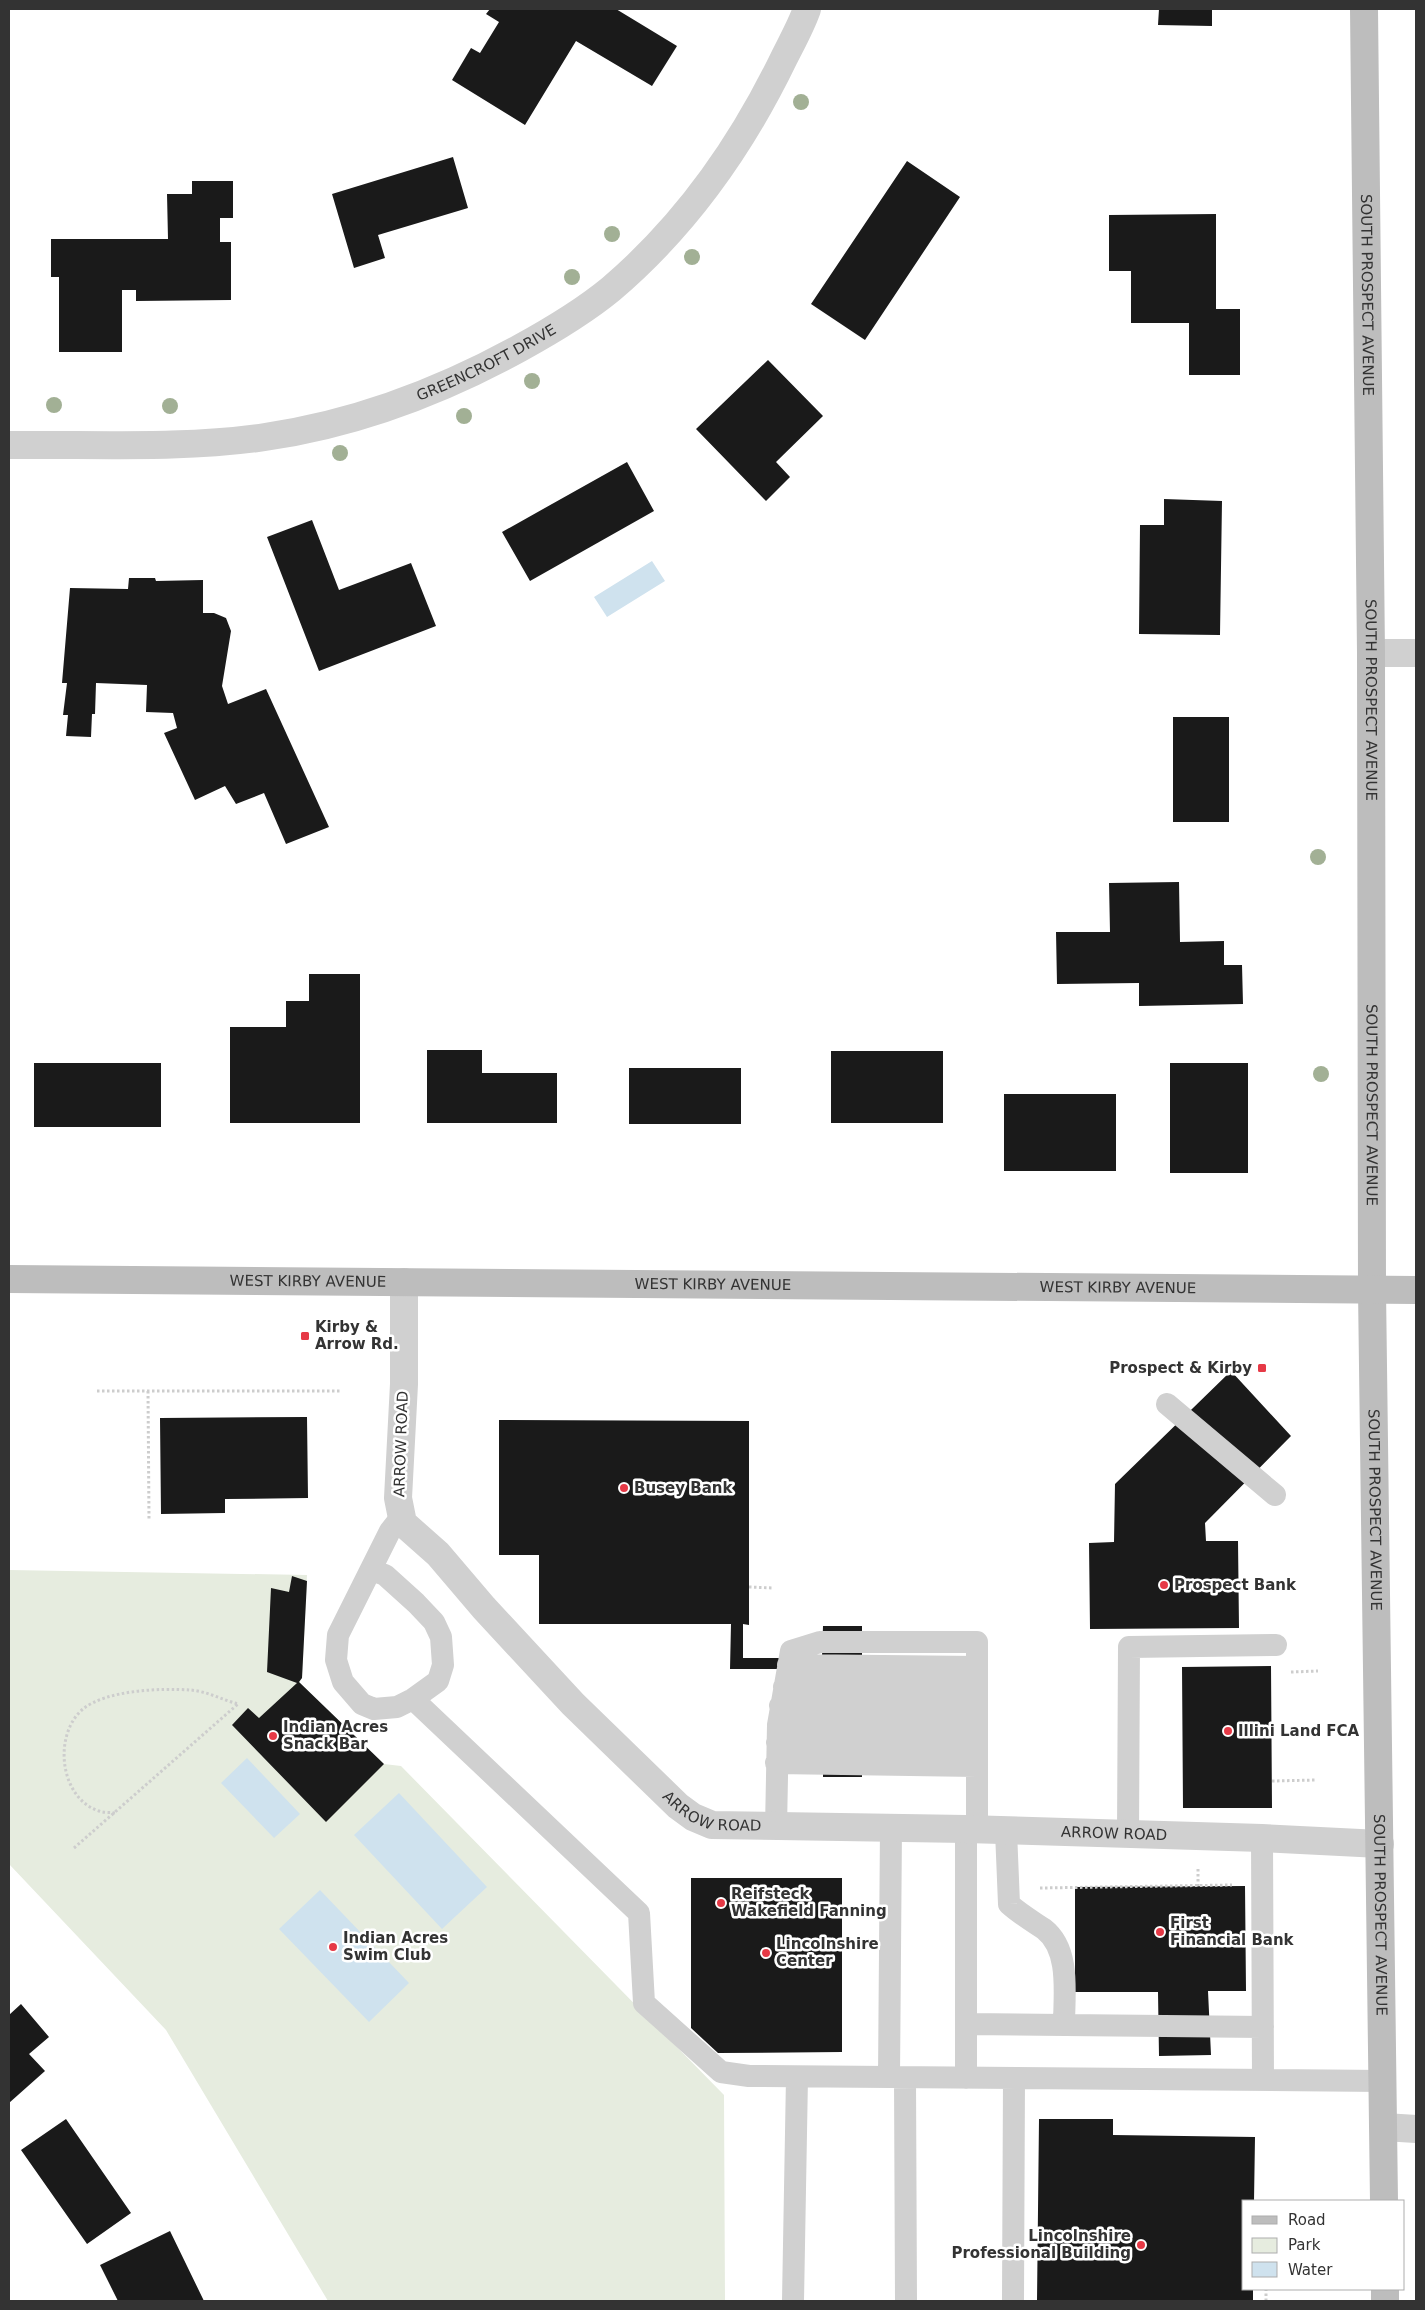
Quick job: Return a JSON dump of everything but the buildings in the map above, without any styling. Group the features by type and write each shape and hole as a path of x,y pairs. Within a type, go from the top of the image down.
{"main road":[{"name":"SOUTH PROSPECT AVENUE","path":"1364,9 1371,652 1372,1290 1384,2081 1384,2200"},
{"name":"WEST KIRBY AVENUE","path":"9,1279 1416,1290"}],"street":[{"name":"GREENCROFT DRIVE","path":"9,445 203,443 274,436 331,425 399,405 510,353 559,327 609,290 637,265 688,210 742,135 766,95 807,9"},
{"path":"1371,652 1416,652"},
{"name":"ARROW ROAD","path":"404,1282 404,1384 398,1498 403,1523 438,1554 484,1608 573,1704 678,1806 693,1817 712,1826 971,1829 1262,1838 1380,1844"},
{"path":"1384,2127 1416,2129"}],"lane":[{"path":"1167,1404 1275,1494"},
{"path":"371,1570 385,1574 416,1603 434,1622 441,1637 443,1665 438,1681 414,1699 397,1707 374,1709 362,1704 343,1682 336,1660 338,1635 390,1532 401,1517"},
{"path":"776,1828 779,1725 791,1651 820,1642 978,1642 977,1718 971,1829 966,2078"},
{"path":"1128,1835 1129,1647 1276,1645"},
{"path":"414,1699 639,1913 644,2003 722,2072 749,2076 798,2077 1384,2081"},
{"path":"779,1725 977,1718"},
{"path":"779,1725 977,1718"},
{"path":"779,1725 977,1718"},
{"path":"890,1827 906,2301"},
{"path":"1006,1831 1009,1904 1022,1916 1045,1930 1059,1945 1063,1971 1064,2025"},
{"path":"1262,1838 1263,2080"},
{"path":"966,2024 1263,2027"},
{"path":"794,2301 798,2077"},
{"path":"1013,2301 1014,2078"}],"path":[{"path":"97,1391 342,1391"},
{"path":"148,1391 150,1520"},
{"path":"749,1587 773,1588"},
{"path":"1290,1672 1318,1671"},
{"path":"74,1848 238,1704 192,1690 122,1692 84,1708 69,1725 67,1733 63,1751 68,1779 80,1799 99,1811 114,1812"},
{"path":"1272,1780 1316,1780"},
{"path":"1033,1889 1262,1884"}],"green space":[{"name":"Indian Acres Swim Club","path":"9,1570 307,1575 302,1678 299,1682 384,1764 401,1766 724,2095 725,2301 328,2301 166,2030 9,1864"}],"water":[{"path":"652,561 665,581 607,617 594,597"},
{"path":"247,1758 300,1814 274,1838 221,1783"},
{"path":"399,1793 487,1887 442,1929 354,1835"},
{"path":"320,1890 409,1983 369,2022 279,1929"}],"place":[{"name":"Kirby & Arrow Rd.","path":"305,1336"},
{"name":"Prospect & Kirby","path":"1262,1368"},
{"name":"Busey Bank","path":"624,1488"},
{"name":"Prospect Bank","path":"1164,1585"},
{"name":"Illini Land FCA","path":"1228,1731"},
{"name":"Indian Acres Snack Bar","path":"273,1736"},
{"name":"Reifsteck Wakefield Fanning","path":"721,1903"},
{"name":"First Financial Bank","path":"1160,1932"},
{"name":"Indian Acres Swim Club","path":"333,1947"},
{"name":"Lincolnshire Center","path":"766,1953"},
{"name":"Lincolnshire Professional Building","path":"1141,2245"}]}
